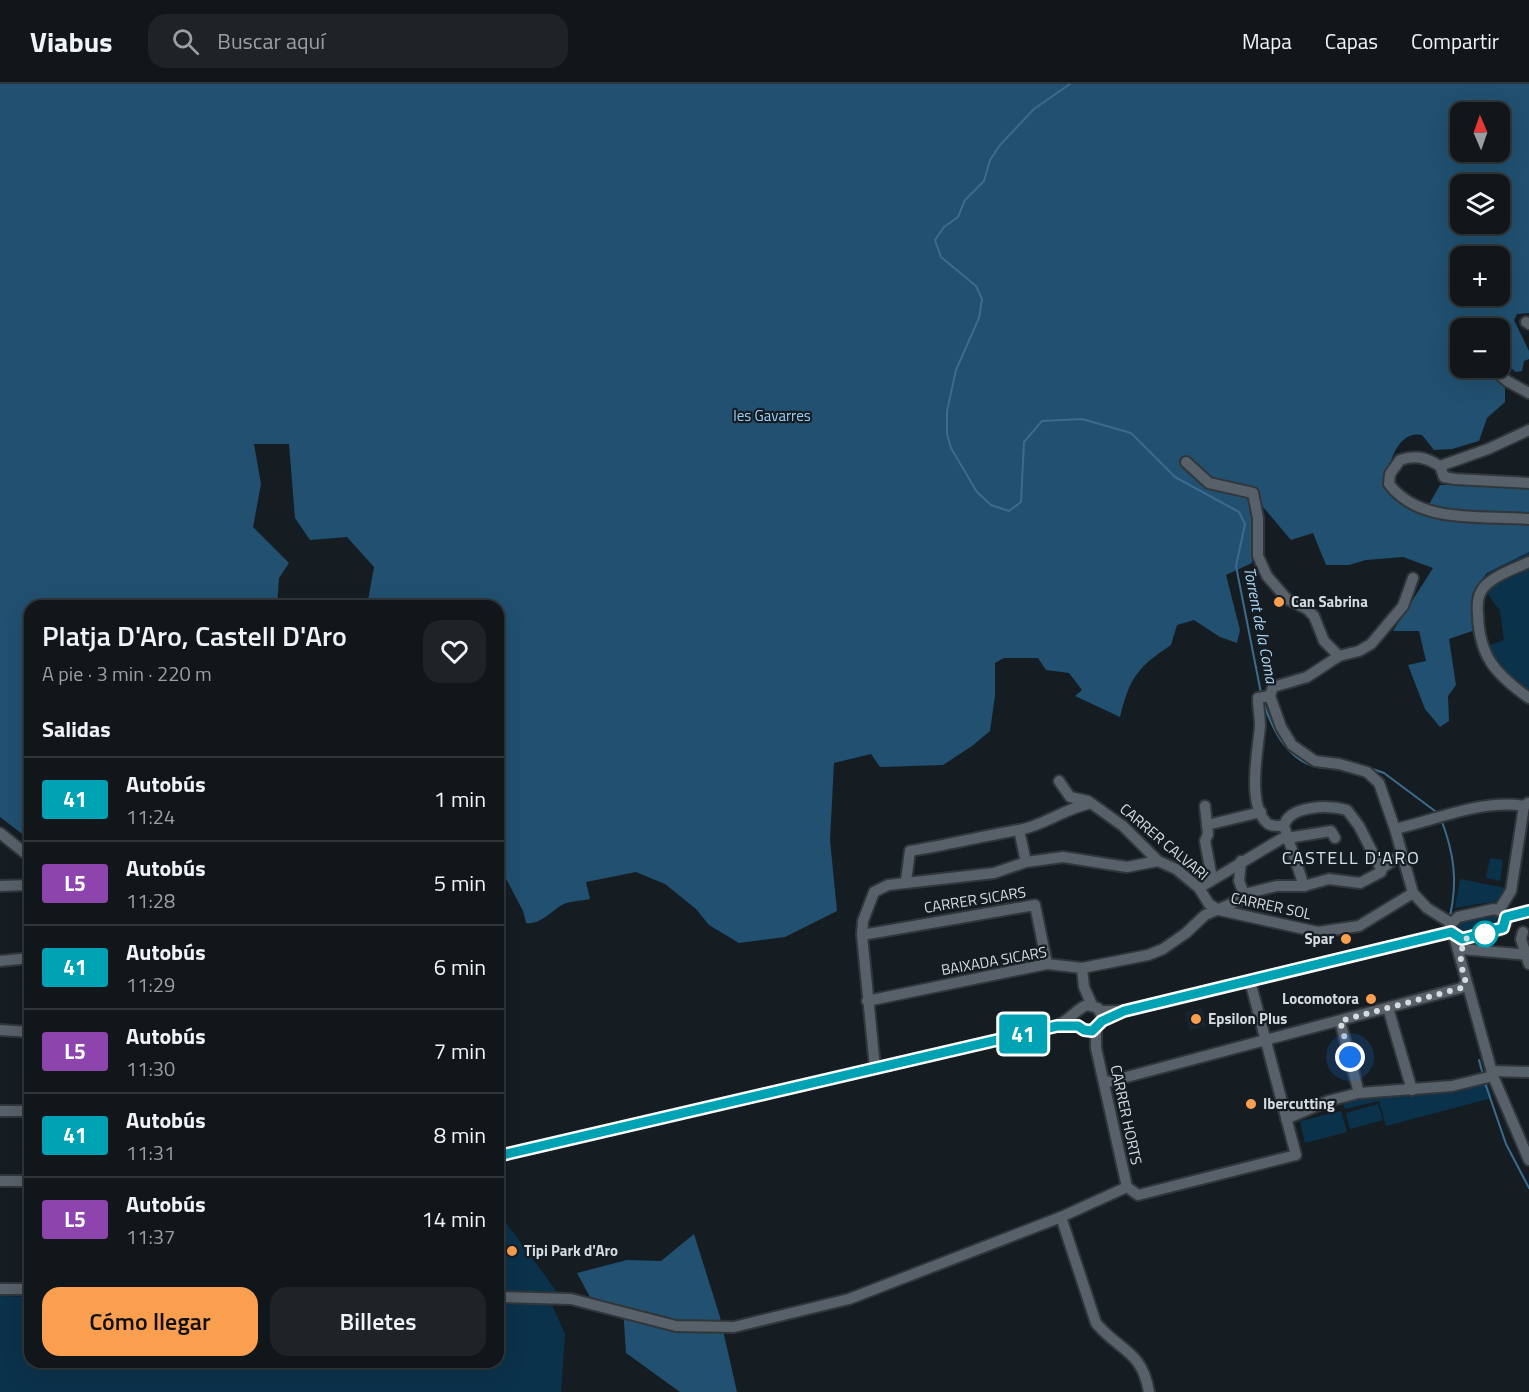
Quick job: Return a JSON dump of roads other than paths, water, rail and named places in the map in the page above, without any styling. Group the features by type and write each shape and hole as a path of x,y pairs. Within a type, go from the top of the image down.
{"street":[{"path":"1504,378 1529,393"},
{"path":"1440,466 1488,449 1529,430"},
{"path":"1529,483 1444,477 1440,466 1425,457 1413,456 1400,460 1390,474 1389,484 1398,495 1426,510 1445,514 1529,519"},
{"path":"1186,462 1209,483 1253,493 1258,518 1258,556 1267,576 1287,598 1307,609 1314,616 1324,641 1340,656"},
{"path":"1528,561 1495,578 1483,588 1477,605 1478,634 1489,660 1510,684 1529,698"},
{"path":"1284,826 1264,822 1257,797 1255,772 1265,697 1273,687 1307,677 1340,656 1359,651 1379,636 1403,606 1413,578"},
{"path":"1265,697 1292,745 1315,761 1339,764 1367,772 1379,783 1413,893 1427,908 1452,930 1467,938 1500,930 1511,891 1526,804 1495,805 1395,829"},
{"name":"CARRER CALVARI","path":"1059,781 1070,797 1092,803 1123,826 1158,861 1176,869 1198,888 1214,907 1205,915"},
{"path":"906,881 910,851 981,838 1006,830 1019,830 1092,803"},
{"path":"1205,806 1208,834 1204,841 1212,878"},
{"path":"1304,886 1284,826 1285,819 1296,811 1327,808 1347,810 1359,826 1381,869"},
{"path":"1207,825 1261,812"},
{"path":"1019,830 1026,862"},
{"path":"1198,888 1281,839 1331,831 1335,838"},
{"path":"0,833 24,852"},
{"path":"1244,894 1277,886 1304,886 1329,879 1360,883 1371,879 1402,855"},
{"path":"875,1068 862,935 863,921 874,892 888,885 906,881 994,873 1026,862 1072,857 1127,867 1158,861"},
{"path":"1214,907 1242,899 1244,894 1239,880 1241,861"},
{"path":"0,886 24,885"},
{"name":"CARRER SOL","path":"1214,907 1318,932 1359,926 1388,906 1413,893"},
{"name":"CARRER SICARS","path":"862,935 1035,905 1047,964"},
{"path":"1529,911 1503,918 1458,917 1452,930 1491,1075 1529,1160"},
{"name":"BAIXADA SICARS","path":"867,1001 1047,964 1082,968 1148,955 1163,949 1205,915"},
{"path":"1460,953 1528,958 1521,939 1526,930 1503,918"},
{"path":"504,1155 1124,1011 1452,930"},
{"path":"1460,953 1467,938"},
{"path":"0,961 24,959"},
{"name":"CARRER HORTS","path":"1082,968 1089,1018 1127,1187"},
{"path":"504,1298 571,1299 676,1326 734,1327 849,1299 1061,1217 1127,1187 1138,1195 1296,1155 1250,981"},
{"path":"1104,1083 1461,988 1466,983"},
{"path":"1388,1008 1412,1090"},
{"path":"1340,1021 1359,1093"},
{"path":"0,1030 24,1032"},
{"path":"1286,1119 1328,1101 1359,1093 1452,1086 1491,1075 1529,1072"},
{"path":"0,1111 24,1111"},
{"path":"0,1181 24,1181"},
{"path":"1061,1217 1095,1323 1105,1335 1126,1349 1141,1364 1149,1392"},
{"path":"0,1289 24,1289"}],"waterway":[{"name":"Torrent de la Coma","path":"1070,84 1034,109 1000,145 990,160 984,181 965,200 958,217 944,227 935,240 941,257 976,286 982,299 979,318 956,370 947,411 947,434 951,448 977,492 991,505 1009,511 1021,502 1024,442 1042,421 1082,419 1131,433 1175,477 1239,512 1245,524 1236,566 1261,693"},
{"name":"Torrent de la Coma","path":"1263,701 1279,737 1296,757 1318,767 1332,768"},
{"name":"Torrent de la Coma","path":"1361,765 1384,773 1439,814"},
{"name":"Torrent de la Coma","path":"1441,819 1452,855 1454,891 1450,916"},
{"path":"1479,1060 1483,1075"},
{"path":"1484,1080 1506,1144 1529,1188"}],"place":[{"name":"Can Sabrina","path":"1279,602"},
{"name":"Spar","path":"1346,939"},
{"name":"Locomotora","path":"1371,999"},
{"name":"Epsilon Plus","path":"1196,1019"},
{"name":"Ibercutting","path":"1251,1104"},
{"name":"Tipi Park d'Aro","path":"512,1251"}],"district":[{"name":"CASTELL D'ARO","path":"1351,858"}],"park label":[{"name":"les Gavarres","path":"772,416"}]}
